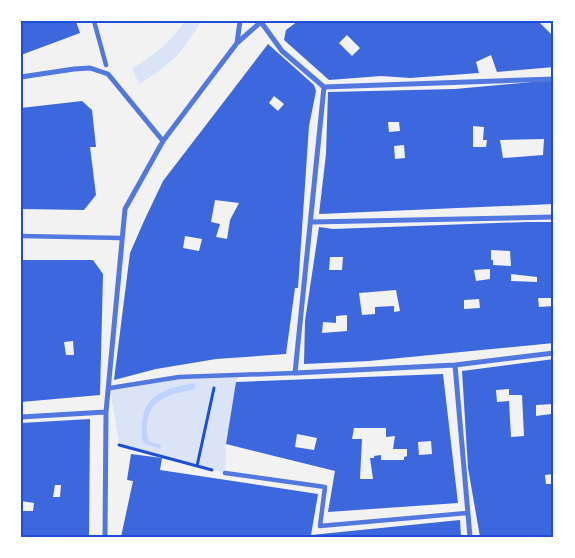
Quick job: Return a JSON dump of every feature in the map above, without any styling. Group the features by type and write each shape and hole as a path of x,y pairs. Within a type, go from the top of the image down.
{"street":[{"path":"94,21 106,65"},
{"path":"237,43 240,21"},
{"path":"105,537 106,412 125,209 163,141 237,43 262,22 282,51 324,87 554,79"},
{"path":"21,77 82,68 90,68 108,74 163,141"},
{"path":"295,373 324,87"},
{"path":"311,222 554,217"},
{"path":"21,236 121,238"},
{"path":"110,388 179,377 454,365 554,353"},
{"path":"454,365 470,537"},
{"path":"21,417 106,412"},
{"path":"225,473 325,487 320,526 467,512"}],"path":[{"path":"197,466 217,375"},
{"path":"119,444 225,473"}],"shaded area":[{"path":"185,21 201,21 182,50 159,71 139,84 132,68 161,48"},
{"path":"239,375 236,382 226,444 225,473 119,444 110,388 179,377"}],"water":[{"path":"194,383 196,389 164,398 153,407 149,414 147,423 148,438 150,442 161,445 160,449 144,443 142,424 147,405 152,399 167,390"}],"building":[{"path":"21,21 76,21 80,33 21,55"},
{"path":"298,21 538,21 554,37 554,67 497,72 491,55 476,62 479,73 410,78 381,76 329,80 284,40 286,30","holes":["347,35 360,48 352,56 339,43"]},
{"path":"268,44 314,85 316,91 309,126 298,288 295,288 286,354 216,359 156,369 114,380 130,253 163,181","holes":["274,96 284,104 278,111 269,103","215,200 239,203 230,220 227,239 216,237 220,224 211,222","185,236 202,239 199,251 183,248"]},
{"path":"554,80 554,204 319,214 326,154 328,92 455,89","holes":["388,122 399,122 400,131 389,132","473,126 484,127 483,140 487,140 486,147 473,147","544,139 543,155 503,158 500,140","404,145 405,158 395,159 394,146"]},
{"path":"82,101 92,110 96,147 90,147 96,195 84,210 21,209 21,108"},
{"path":"554,222 554,254 551,254 552,262 554,262 554,298 538,298 539,307 554,306 554,343 369,361 304,364 305,321 319,227 333,229","holes":["491,250 510,251 511,266 493,265 493,260 491,260","330,257 343,257 342,270 329,270","490,269 490,279 476,281 474,270","511,274 537,277 537,282 511,281","396,290 400,311 394,312 394,306 375,307 375,314 362,315 359,293","479,299 480,308 464,309 464,300","347,315 347,331 322,333 323,322 336,323 336,316"]},
{"path":"21,260 93,260 103,274 100,395 21,402","holes":["73,341 74,355 66,355 64,342"]},
{"path":"554,359 554,404 536,405 536,416 551,414 552,419 554,419 554,474 545,475 546,484 554,484 554,537 480,537 468,468 462,371","holes":["509,389 509,395 522,395 524,436 511,437 509,401 497,402 496,390"]},
{"path":"443,374 458,503 328,512 335,471 226,444 236,382","holes":["354,428 386,428 386,437 395,436 393,449 407,449 407,456 404,457 404,460 381,460 381,455 374,456 374,458 370,458 373,479 360,479 362,439 352,439","297,434 317,438 314,450 295,447","431,441 432,454 419,455 418,442"]},
{"path":"90,419 89,537 21,537 21,511 33,511 34,503 21,501 21,423","holes":["55,485 61,485 60,497 53,497"]},
{"path":"131,454 162,458 160,470 318,494 311,535 460,520 461,537 121,537 133,481 127,480"}]}
